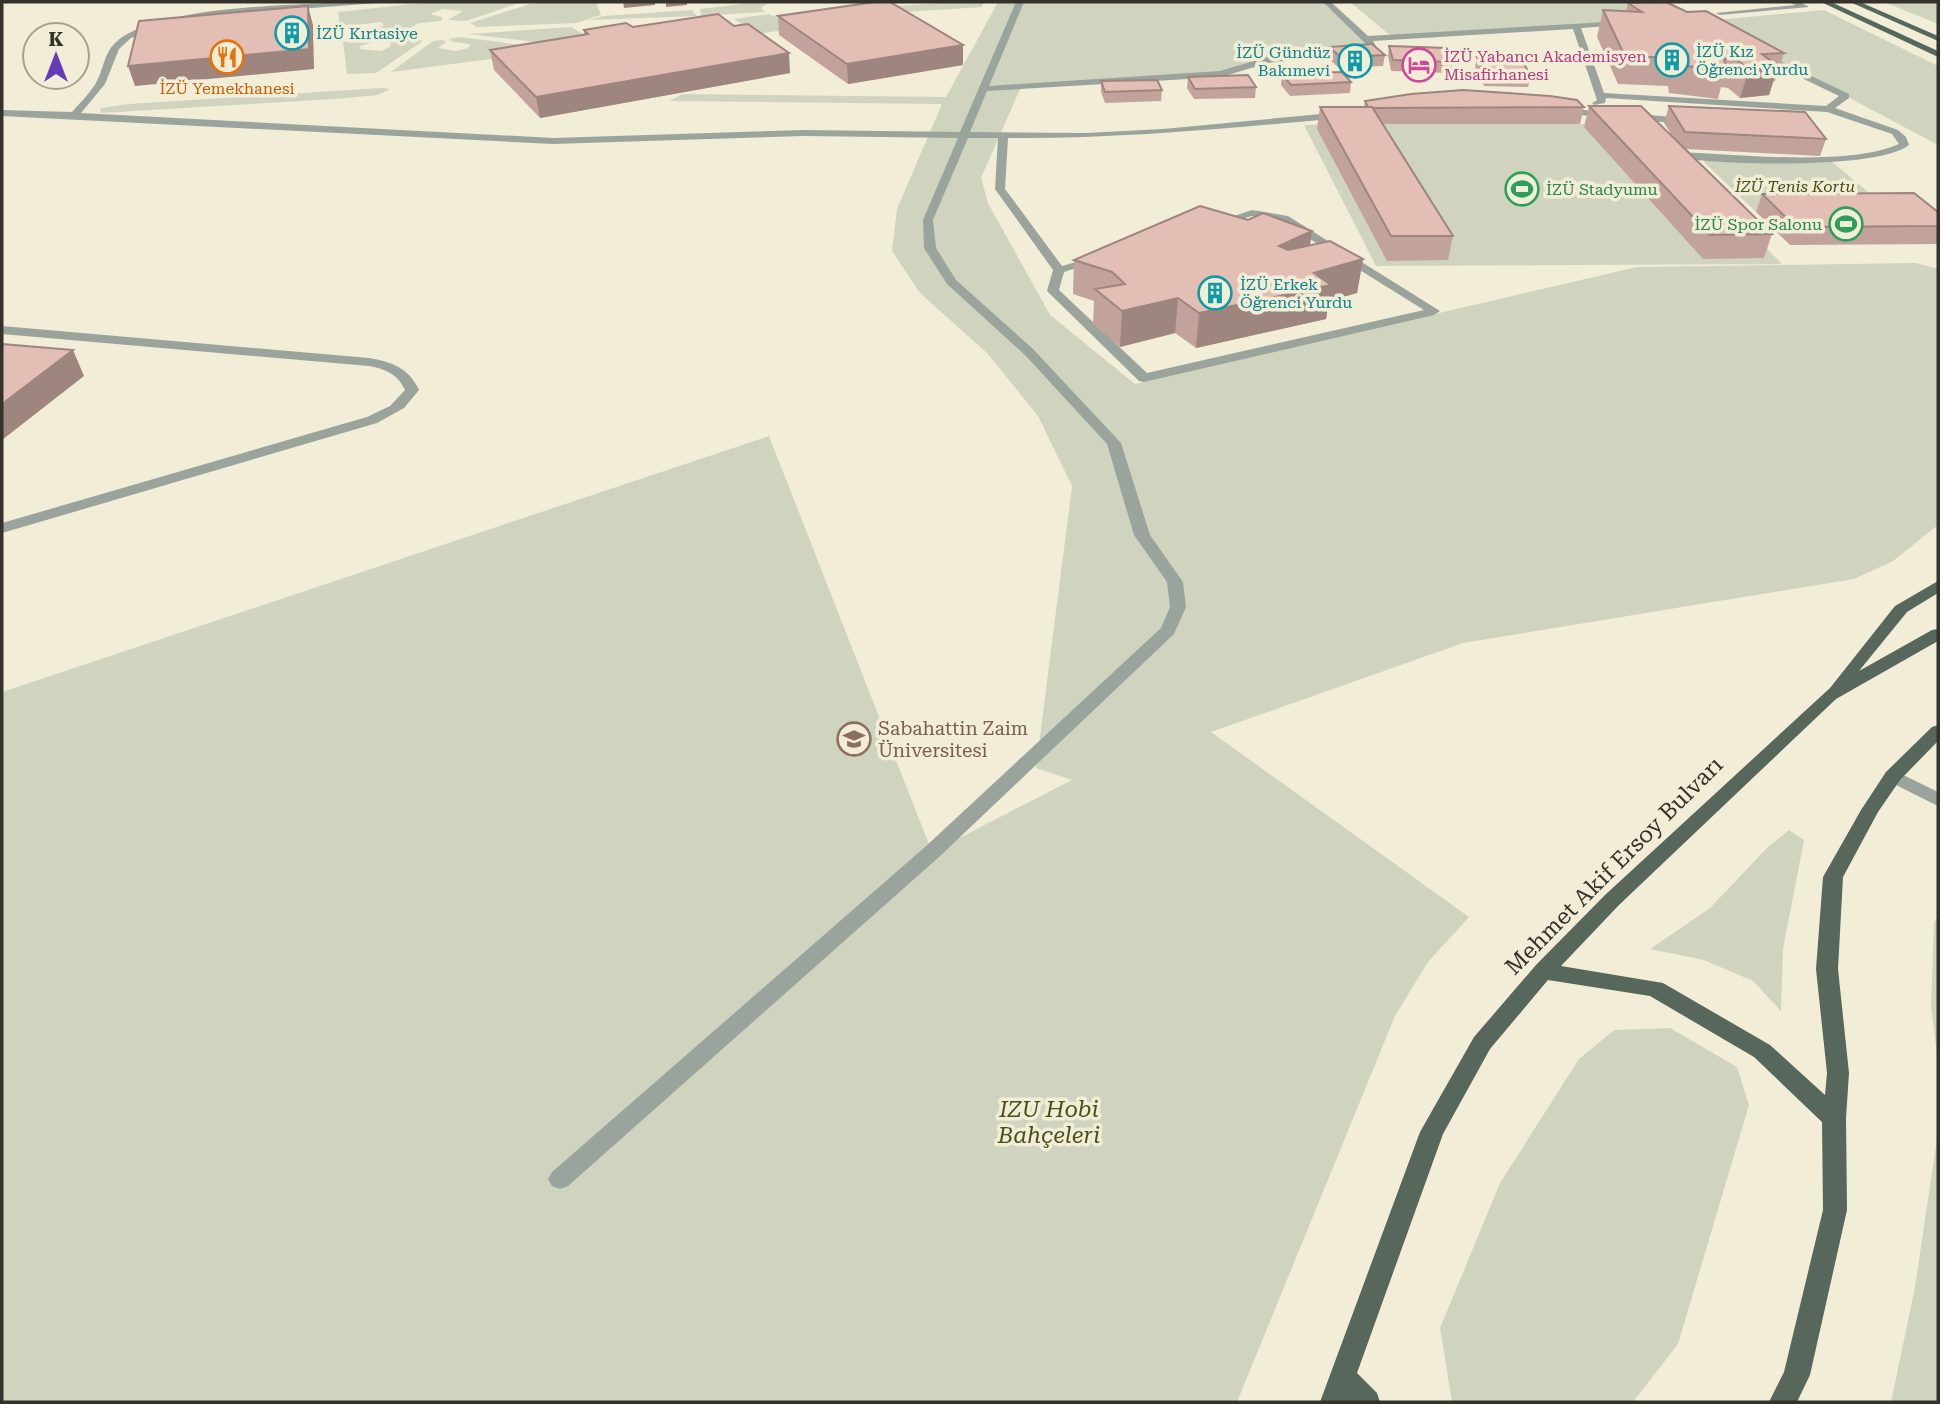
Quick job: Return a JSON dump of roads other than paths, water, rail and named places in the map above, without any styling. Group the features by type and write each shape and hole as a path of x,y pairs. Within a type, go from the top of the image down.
{"main road":[{"path":"1825,2 1938,54"},
{"path":"1854,2 1938,38"},
{"path":"1830,695 1901,609 1938,586"},
{"name":"Mehmet Akif Ersoy Bulvarı","path":"1333,1402 1432,1132 1482,1043 1543,971 1612,901 1830,695 1938,634"},
{"path":"1783,1402 1797,1375 1835,1210 1834,1118 1838,1073 1827,969 1833,877 1870,810 1893,776 1938,731"},
{"path":"1543,971 1655,989 1762,1051 1834,1118"},
{"path":"1342,1377 1367,1402"}],"street":[{"path":"75,115 100,84 115,48 128,36 149,28 207,15 386,2"},
{"path":"560,1179 932,852 1168,630 1178,607 1175,582 1142,535 1114,443 1029,352 951,282 930,248 928,220 1020,2"},
{"path":"983,89 1221,74 1267,60 1377,49 1327,2"},
{"path":"1695,2 1700,2"},
{"path":"1720,13 1805,7 1794,2"},
{"path":"1366,39 1632,23"},
{"path":"1576,26 1602,101 1546,108 1695,122"},
{"path":"1749,48 1846,96 1828,109"},
{"path":"1599,95 1828,109 1895,132 1905,145 1886,154 1851,158 1677,155"},
{"path":"2,113 553,141 803,133 1125,135 1354,114"},
{"path":"1003,136 1000,189 1059,270"},
{"path":"1059,270 1053,291 1144,378 1434,311 1284,218 1252,213 1201,228"},
{"path":"1059,270 1111,255"},
{"path":"2,330 350,359 398,370 408,379 412,390 405,401 391,412 359,425 2,528"},
{"path":"1893,776 1938,800"}],"place":[{"name":"İZÜ Kırtasiye","path":"292,33"},
{"name":"İZÜ Yemekhanesi","path":"227,57"},
{"name":"İZÜ Kız Öğrenci Yurdu","path":"1672,60"},
{"name":"İZÜ Gündüz Bakımevi","path":"1355,61"},
{"name":"İZÜ Yabancı Akademisyen Misafirhanesi","path":"1419,65"},
{"name":"İZÜ Stadyumu","path":"1522,189"},
{"name":"İZÜ Spor Salonu","path":"1846,224"},
{"name":"İZÜ Erkek Öğrenci Yurdu","path":"1215,293"},
{"name":"Sabahattin Zaim Üniversitesi","path":"854,739"}],"park label":[{"name":"İZÜ Tenis Kortu","path":"1795,186"},
{"name":"IZU Hobi Bahçeleri","path":"1049,1122"}]}
